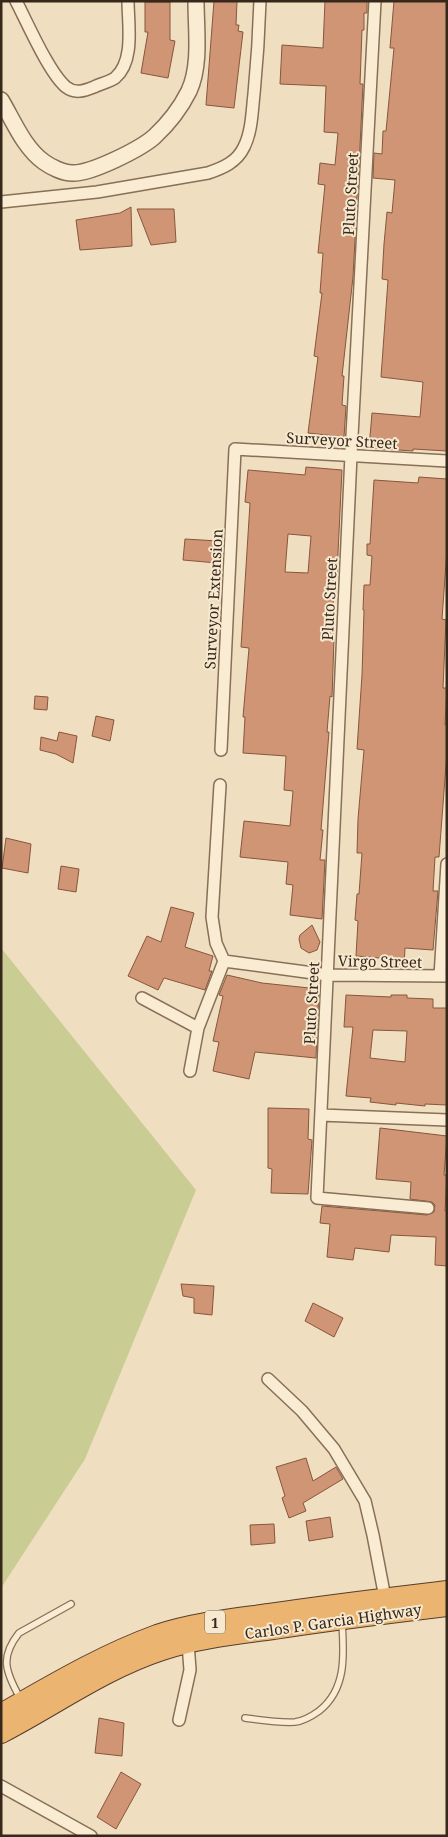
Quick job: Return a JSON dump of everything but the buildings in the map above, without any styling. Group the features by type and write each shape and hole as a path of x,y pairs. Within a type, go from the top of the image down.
{"highway":[{"name":"Carlos P. Garcia Highway","path":"1,1734 27,1710 76,1672 118,1651 159,1634 230,1620 341,1612 386,1606 447,1591"},
{"name":"Carlos P. Garcia Highway","path":"386,1606 447,1606"},
{"name":"Carlos P. Garcia Highway","path":"1,1714 27,1710 131,1661 163,1650 188,1643 341,1612"}],"street":[{"path":"16,1 52,70 68,88 75,92 84,92 114,78 124,65 128,48 128,1"},
{"path":"1,100 32,149 44,162 57,169 71,173 84,172 124,156 154,137 176,112 189,91 195,74 196,1"},
{"path":"1,202 97,192 208,173 223,168 234,160 244,148 251,128 258,51 260,1"},
{"name":"Pluto Street","path":"376,1 351,455 317,1198 428,1208"},
{"name":"Surveyor Street","path":"235,449 447,461"},
{"name":"Surveyor Extension","path":"221,750 235,449"},
{"path":"190,1071 198,1028 224,961 216,943 212,917 220,785"},
{"path":"443,976 447,864"},
{"name":"Virgo Street","path":"224,961 328,975 443,976"},
{"path":"142,998 198,1028"},
{"path":"321,1115 447,1120"},
{"path":"268,1379 302,1411 334,1449 365,1501 386,1606"},
{"path":"179,1720 190,1670 188,1643"},
{"path":"1,1786 91,1836"}],"lane":[{"path":"27,1710 4,1668 3,1651 19,1633 71,1604"},
{"path":"245,1718 296,1722 310,1717 326,1705 339,1685 344,1657 341,1612"}],"green space":[{"path":"1,948 196,1190 85,1459 1,1588"}]}
